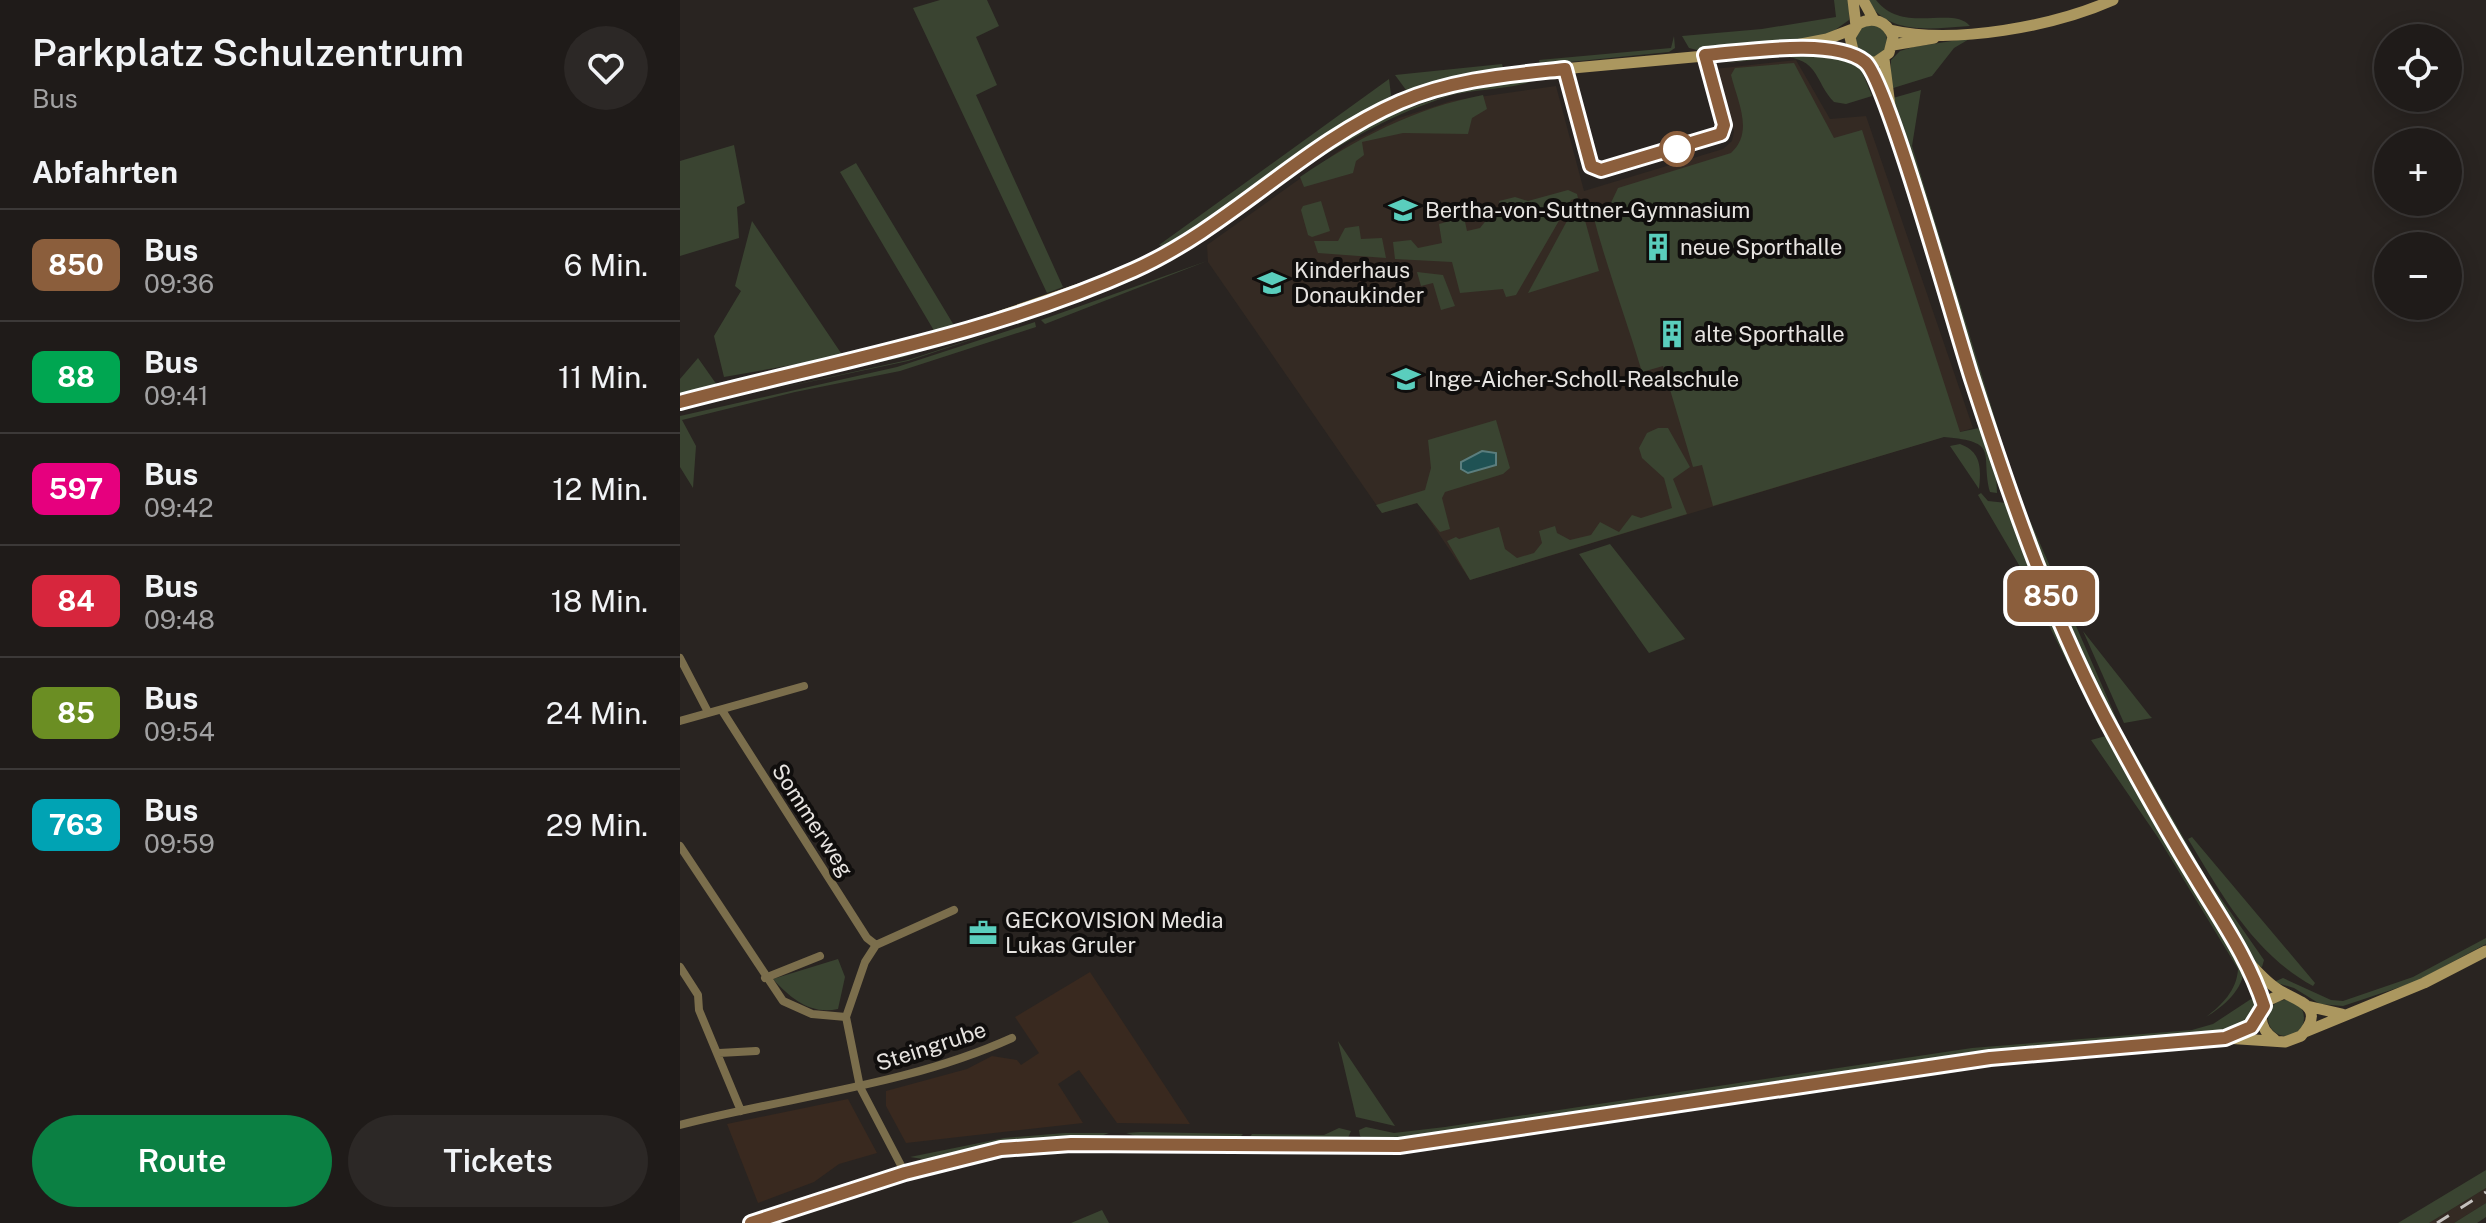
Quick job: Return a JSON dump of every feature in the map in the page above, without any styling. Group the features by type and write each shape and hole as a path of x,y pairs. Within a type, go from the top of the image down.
{"street":[{"path":"1853,0 1854,28 1850,44 1854,55"},
{"path":"1863,0 1874,20 1890,30 1958,33"},
{"path":"1893,45 2050,21 2113,0"},
{"path":"1770,50 1827,39 1874,20"},
{"path":"1890,30 1893,45 1884,59 1891,118"},
{"path":"680,402 904,349 1129,272 1182,246 1350,127 1401,101 1435,89 1497,75 1770,50 1837,50 1854,55 1866,62 1891,118 1996,454 2053,601 2112,731 2157,815 2244,957 2263,1011 2265,1031 2274,1039"},
{"path":"1866,62 1884,59"},
{"path":"680,658 708,712"},
{"path":"680,721 708,712 723,712 804,686"},
{"name":"Sommerweg","path":"723,712 867,938 876,945"},
{"path":"680,846 684,860 783,1001 812,1014 846,1017"},
{"path":"905,1173 860,1087 846,1017 865,962 876,945 954,910"},
{"path":"751,1223 905,1173 1001,1149 1048,1145 1399,1146 1990,1058 2225,1038 2290,1041 2343,1014 2424,983 2486,951"},
{"path":"765,978 820,956"},
{"path":"2244,957 2282,994 2297,997 2307,1006 2343,1014"},
{"path":"680,967 698,995 699,1010 741,1111"},
{"path":"2225,1038 2251,1027 2282,994"},
{"path":"2305,1032 2309,1019 2307,1006"},
{"name":"Steingrube","path":"680,1125 860,1087 972,1055 1012,1038"},
{"path":"719,1053 756,1051"}],"shaded area":[{"path":"1796,60 1830,119 1866,116 1973,428 1470,580 1418,503 1382,513 1208,262 1207,245 1350,143 1399,118 1451,101 1556,86 1584,191 1723,149 1732,141 1734,132 1714,69"},
{"path":"1090,972 1190,1124 1117,1123 1079,1070 1058,1084 1083,1123 906,1143 886,1106 886,1091 967,1069 992,1056 1017,1060 1021,1065 1039,1053 1015,1017"},
{"path":"848,1099 877,1153 839,1164 814,1182 758,1203 727,1124"},
{"path":"2486,1188 2486,1203 2454,1223 2429,1223"}],"green space":[{"path":"940,0 987,0 999,26 976,37 997,85 976,95 1063,287 1047,293 913,8"},
{"path":"1834,0 1849,0 1849,20 1828,35 1697,50 1689,48 1682,36 1762,29 1836,17"},
{"path":"1866,0 1876,0 1900,16 1952,18 1970,26 1913,28 1900,25 1876,12"},
{"path":"1871,25 1882,30 1887,41 1882,52 1871,57 1860,52 1855,41 1860,30"},
{"path":"1674,36 1675,48 1669,52 1540,65 1539,60 1671,48"},
{"path":"1971,38 1954,48 1932,76 1890,89 1891,60 1900,51"},
{"path":"1835,54 1861,69 1872,96 1846,104 1834,102 1805,63 1778,57"},
{"path":"1778,57 1722,64 1757,58"},
{"path":"1794,63 1834,138 1862,130 1960,432 1979,428 1996,473 1997,493 1990,492 1985,452 1981,446 1944,437 1713,506 1702,465 1693,467 1663,366 1642,372 1592,211 1609,207 1618,188 1731,153 1742,136 1743,126 1731,75 1735,68"},
{"path":"1502,64 1504,71 1409,94 1395,75"},
{"path":"1389,79 1391,95 1386,103 1329,136 1167,248 1159,245"},
{"path":"1536,79 1519,85 1455,94 1403,113 1324,155 1286,180 1325,150 1400,112 1453,94"},
{"path":"1921,90 1912,146 2014,481 2010,478 1958,322 1893,98"},
{"path":"1483,95 1487,109 1472,118 1468,134 1403,133 1362,142 1364,155 1356,161 1353,173 1304,187 1300,177 1365,137 1410,116"},
{"path":"734,145 745,203 737,207 739,238 680,256 680,161"},
{"path":"856,163 955,327 936,334 840,172"},
{"path":"1568,190 1577,194 1578,198 1571,200 1516,295 1506,297 1503,289 1460,293 1452,262 1395,259 1393,242 1411,240 1418,248 1442,243 1439,224 1464,217 1467,231 1480,228 1492,213 1501,211 1499,201 1515,197 1528,201"},
{"path":"1268,191 1223,226 1164,261"},
{"path":"1321,201 1330,231 1312,237 1308,235 1301,210 1303,206"},
{"path":"1581,206 1599,271 1528,293 1574,208"},
{"path":"752,221 843,356 724,377 714,336 741,291 735,286"},
{"path":"1359,226 1361,239 1382,238 1386,258 1318,253 1314,241 1338,241 1345,228"},
{"path":"1207,261 1045,324 1041,320"},
{"path":"1162,263 1097,292 1041,312"},
{"path":"1417,272 1443,275 1455,306 1441,310 1433,283 1421,286"},
{"path":"1028,315 904,357 762,387 903,355"},
{"path":"1034,319 908,361 766,391 908,360"},
{"path":"1035,322 1036,327 900,371 795,392 682,420 696,446 693,488 680,467 680,416 897,367"},
{"path":"698,358 717,385 680,397 680,379"},
{"path":"1496,420 1510,468 1503,474 1445,492 1442,498 1450,529 1440,532 1417,503 1382,513 1376,505 1425,490 1431,468 1428,440"},
{"path":"1668,428 1690,467 1673,479 1687,514 1470,580 1447,541 1499,527 1505,549 1517,558 1534,553 1542,543 1539,531 1555,526 1557,533 1570,540 1591,535 1600,522 1619,532 1632,515 1641,518 1672,508 1664,478 1642,458 1639,448 1647,433"},
{"path":"1960,444 1976,456 1980,468 1979,489 1950,446"},
{"path":"2017,491 2118,722 2110,715 2058,599"},
{"path":"1981,493 1988,501 2007,503 2028,559 2101,720 2101,730 2019,565 1978,495"},
{"path":"1610,544 1685,639 1649,653 1579,554"},
{"path":"2083,631 2150,716 2152,718 2124,723"},
{"path":"2124,734 2206,877 2264,960 2262,967 2258,966 2205,883 2124,742"},
{"path":"2106,736 2244,968 2236,990 2206,1017 2228,996 2238,969 2159,839 2091,740"},
{"path":"2192,837 2315,983 2313,986 2273,957 2241,922 2188,839"},
{"path":"2486,938 2486,944 2415,982 2343,1006 2320,1004 2294,988 2274,982 2283,978 2331,1000 2343,1001 2413,977"},
{"path":"838,959 845,977 838,1009 819,1010 802,1004 773,979"},
{"path":"2251,999 2257,1003 2254,1013 2245,1024 2231,1030 1972,1052 1445,1133 1366,1140 1360,1136 1359,1130 1366,1127 1394,1133 1445,1127 1972,1048 2192,1030 2213,1024"},
{"path":"2286,1000 2299,1005 2304,1018 2299,1031 2286,1036 2273,1031 2268,1018 2273,1005"},
{"path":"1338,1041 1395,1126 1356,1117"},
{"path":"1339,1128 1351,1131 1347,1140 1248,1139 1252,1134 1324,1135"},
{"path":"1109,1133 1098,1137 1004,1143 923,1159 910,1157 1004,1138"},
{"path":"1126,1133 1243,1134 1237,1140 1142,1138"},
{"path":"2486,1170 2486,1188 2429,1223 2398,1223"},
{"path":"2486,1203 2486,1217 2477,1223 2454,1223"},
{"path":"1102,1210 1109,1223 1071,1223"}],"water":[{"path":"1482,451 1496,453 1496,465 1468,473 1461,469 1461,462"}],"railway":[{"path":"2437,1223 2486,1192"}],"bus line":[{"name":"850","path":"680,402 904,349 1033,308 1129,272 1182,246 1350,127 1401,101 1435,89 1497,75 1565,69 1591,166 1601,170 1717,138 1721,134 1724,130 1723,118 1705,55 1770,50 1837,50 1854,55 1866,62 1891,118 1996,454 2053,601 2112,731 2157,815 2244,957 2256,980 2264,1006 2261,1016 2251,1027 2225,1038 1990,1058 1399,1146 1071,1144 1001,1149 905,1173 751,1223"}],"place":[{"name":"Bertha-von-Suttner-Gymnasium","path":"1403,210"},
{"name":"neue Sporthalle","path":"1658,247"},
{"name":"Kinderhaus Donaukinder","path":"1272,283"},
{"name":"alte Sporthalle","path":"1672,334"},
{"name":"Inge-Aicher-Scholl-Realschule","path":"1406,379"},
{"name":"GECKOVISION Media Lukas Gruler","path":"983,933"}]}
